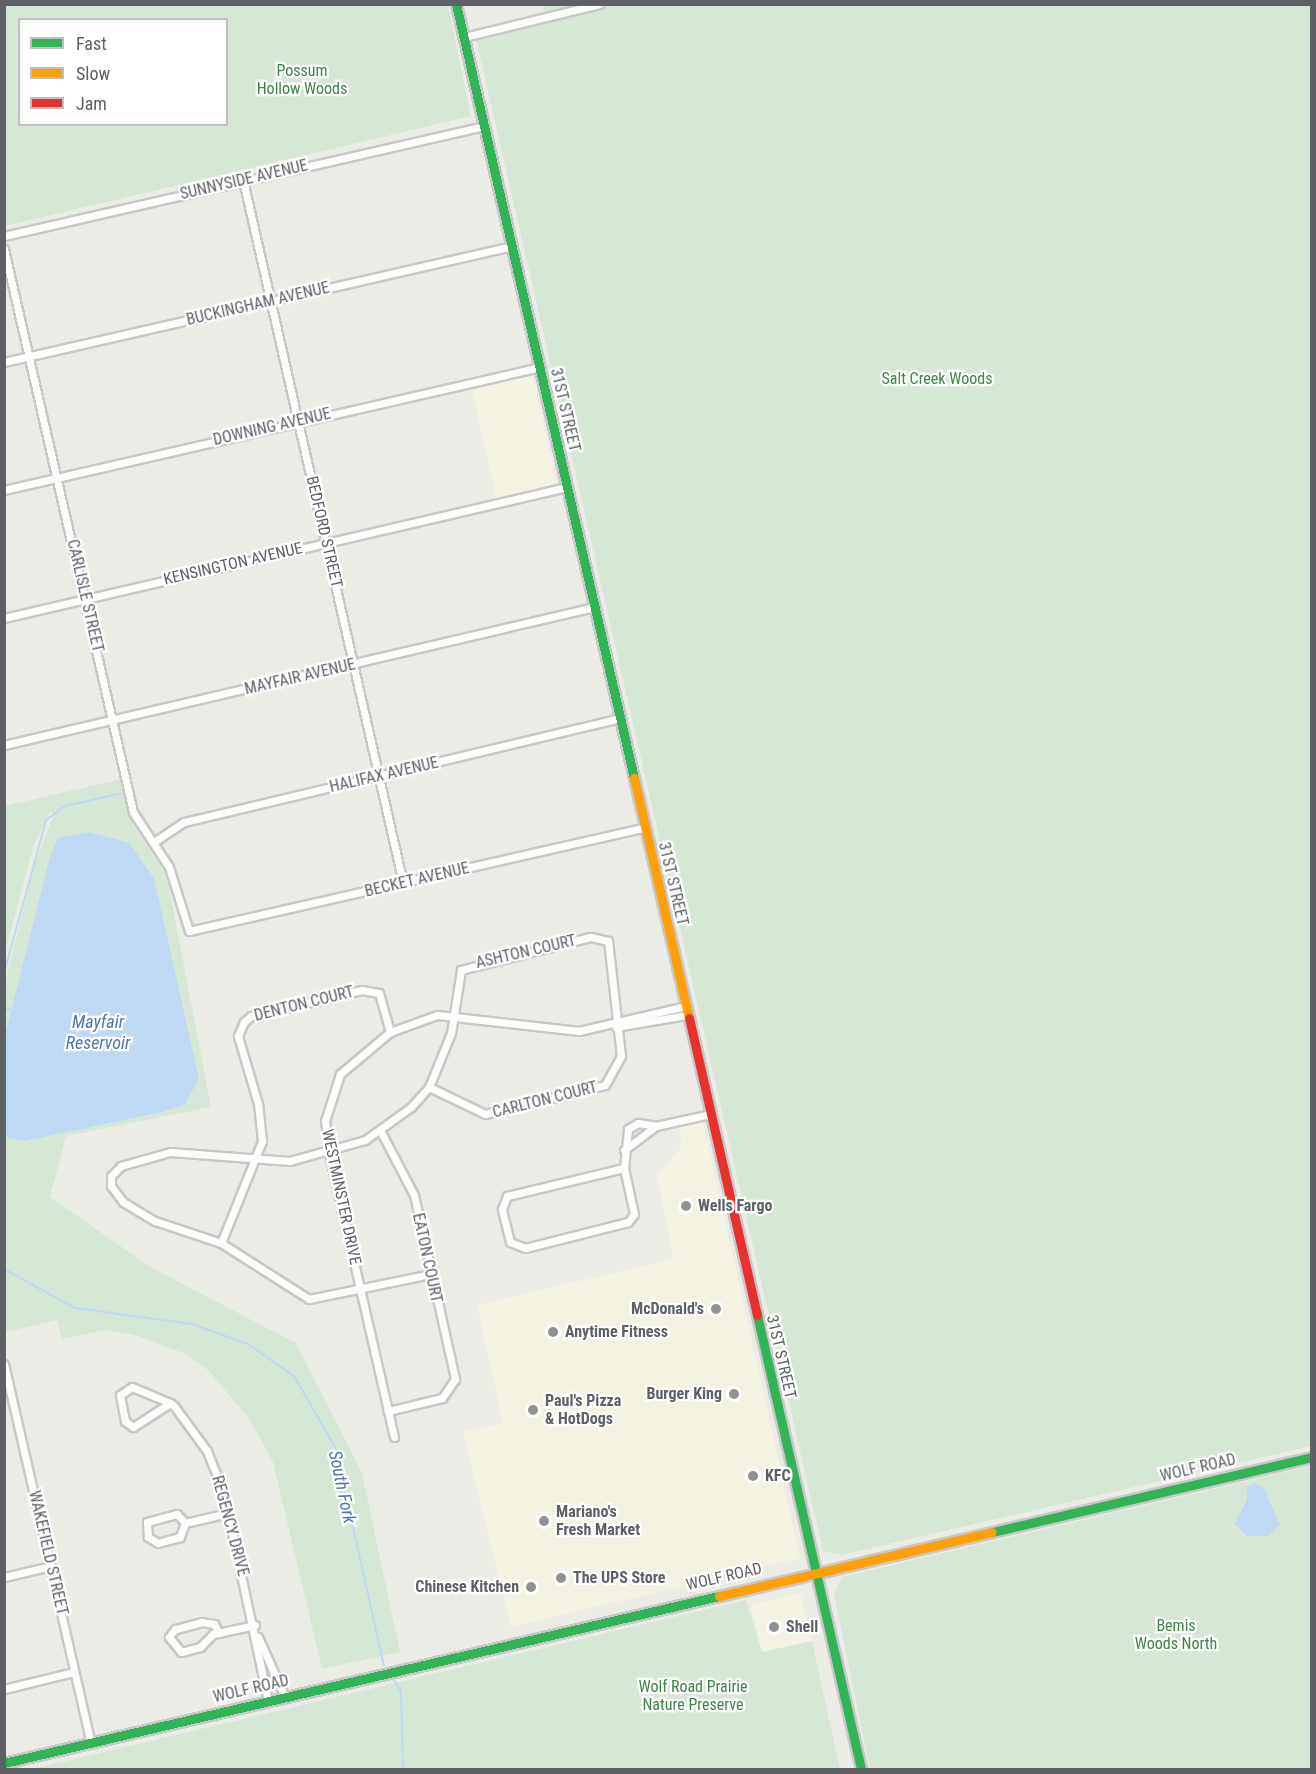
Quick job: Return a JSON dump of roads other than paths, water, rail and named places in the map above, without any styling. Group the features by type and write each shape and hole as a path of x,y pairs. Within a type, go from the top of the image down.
{"main road":[{"name":"31ST STREET","path":"456,4 861,1770"},
{"name":"WOLF ROAD","path":"4,1763 815,1571 1311,1457"}],"street":[{"path":"464,38 599,4"},
{"name":"SUNNYSIDE AVENUE","path":"4,236 484,126"},
{"name":"BEDFORD STREET","path":"243,180 403,883"},
{"name":"BUCKINGHAM AVENUE","path":"4,362 512,246"},
{"name":"CARLISLE STREET","path":"4,249 134,812 173,876 189,931"},
{"name":"DOWNING AVENUE","path":"4,490 540,367"},
{"name":"KENSINGTON AVENUE","path":"4,618 567,487"},
{"name":"MAYFAIR AVENUE","path":"4,745 354,665 594,607"},
{"name":"HALIFAX AVENUE","path":"154,842 184,822 620,718"},
{"name":"BECKET AVENUE","path":"189,931 644,828"},
{"name":"ASHTON COURT","path":"221,1243 175,1231 139,1212 115,1194 111,1176 121,1166 170,1152 290,1161 329,1153 381,1132 429,1087 447,1048 461,970 598,936 612,951 616,1027"},
{"name":"DENTON COURT","path":"221,1243 256,1159 262,1126 238,1036 243,1022 251,1016 362,990 380,993 390,1032"},
{"name":"WESTMINSTER DRIVE","path":"394,1437 329,1153 325,1121 330,1094 354,1057 390,1032 419,1019 453,1015 560,1030 616,1027 686,1011"},
{"name":"CARLTON COURT","path":"429,1087 485,1114 600,1088 616,1072 621,1056 616,1027"},
{"path":"624,1168 507,1196 502,1209 510,1242 525,1248 628,1222 633,1206 624,1168 624,1150 630,1127 656,1126 710,1114"},
{"path":"624,1150 656,1126"},
{"name":"EATON COURT","path":"381,1132 407,1174 455,1379 452,1390 442,1398 388,1411"},
{"path":"221,1243 309,1299 431,1274"},
{"name":"WAKEFIELD STREET","path":"4,1364 91,1743"},
{"name":"REGENCY DRIVE","path":"170,1403 139,1425 129,1426 120,1400 127,1387 170,1403 181,1410 203,1445 228,1513 258,1637 268,1701"},
{"path":"185,1523 177,1514 150,1520 146,1533 158,1543 176,1538 185,1523 228,1513"},
{"path":"4,1577 51,1566"},
{"path":"219,1633 214,1624 202,1622 175,1629 169,1637 181,1652 200,1647 219,1633 255,1625"},
{"name":"REGENCY DRIVE","path":"258,1637 285,1697"},
{"path":"4,1689 75,1672"}],"water":[{"name":"Mayfair Reservoir","path":"90,832 129,843 154,878 199,1079 185,1104 166,1111 25,1141 9,1138 4,1135 5,1035 51,853 58,838"},
{"path":"1255,1483 1264,1489 1280,1525 1268,1536 1247,1536 1235,1524 1247,1499 1247,1486"}],"waterway":[{"path":"4,973 46,820 65,806 122,793"},
{"path":"4,1008 13,1010"},
{"name":"South Fork","path":"4,1269 75,1308 192,1324 248,1344 294,1376 335,1447 384,1666"},
{"name":"South Fork","path":"393,1679 401,1691 403,1770"}],"place":[{"name":"Wells Fargo","path":"686,1206"},
{"name":"McDonald's","path":"716,1309"},
{"name":"Anytime Fitness","path":"553,1332"},
{"name":"Burger King","path":"734,1394"},
{"name":"Paul's Pizza & HotDogs","path":"533,1410"},
{"name":"KFC","path":"753,1476"},
{"name":"Mariano's Fresh Market","path":"544,1521"},
{"name":"The UPS Store","path":"561,1578"},
{"name":"Chinese Kitchen","path":"531,1587"},
{"name":"Shell","path":"774,1627"}],"park label":[{"name":"Possum Hollow Woods","path":"302,80"},
{"name":"Salt Creek Woods","path":"937,379"},
{"name":"Bemis Woods North","path":"1176,1635"},
{"name":"Wolf Road Prairie Nature Preserve","path":"693,1696"}]}
